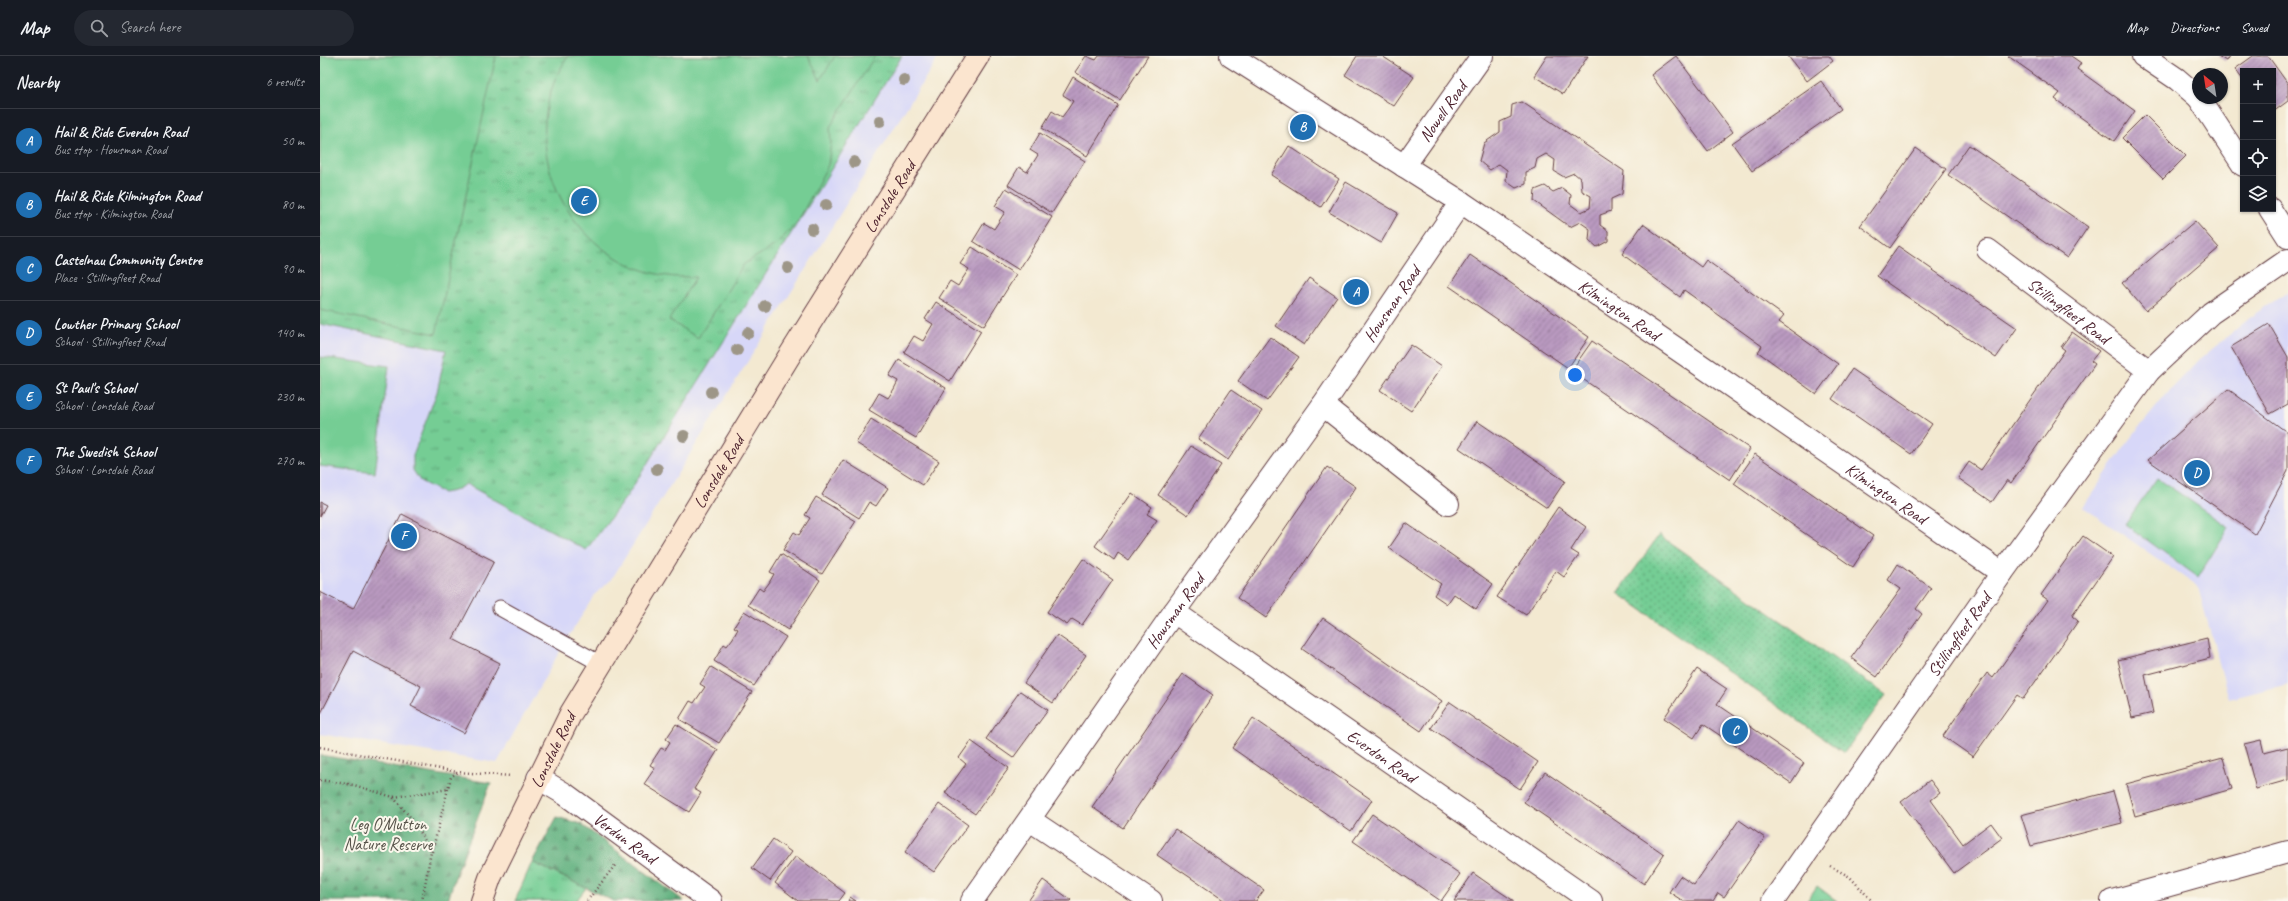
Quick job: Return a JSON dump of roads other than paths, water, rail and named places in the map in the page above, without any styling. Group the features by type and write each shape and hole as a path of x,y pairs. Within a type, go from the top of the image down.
{"main road":[{"name":"Lonsdale Road","path":"482,901 490,878 571,713 793,351 978,56"}],"street":[{"name":"Kilmington Road","path":"1231,56 1461,202 2002,573"},
{"name":"Nowell Road","path":"1404,166 1482,56"},
{"path":"2143,56 2177,79 2192,93"},
{"path":"2202,104 2240,161"},
{"name":"Howsman Road","path":"972,901 1174,612 1323,405 1461,202"},
{"path":"2272,212 2288,237"},
{"name":"Stillingfleet Road","path":"1988,250 2149,371"},
{"name":"Stillingfleet Road","path":"1773,901 2002,573 2149,371 2211,313 2288,260"},
{"path":"1323,405 1448,504"},
{"name":"Everdon Road","path":"1174,612 1591,901"},
{"name":"Verdun Road","path":"538,778 565,794 711,901"},
{"path":"1030,820 1151,901"},
{"path":"2112,901 2288,852"}],"lane":[{"path":"500,608 601,664"}],"place":[{"name":"Hail & Ride Kilmington Road","path":"1303,127"},
{"name":"St Paul's School","path":"584,201"},
{"name":"Hail & Ride Everdon Road","path":"1356,292"},
{"name":"Lowther Primary School","path":"2197,473"},
{"name":"The Swedish School","path":"404,536"},
{"name":"Castelnau Community Centre","path":"1735,731"}],"park label":[{"name":"Leg O'Mutton Nature Reserve","path":"388,834"}]}
